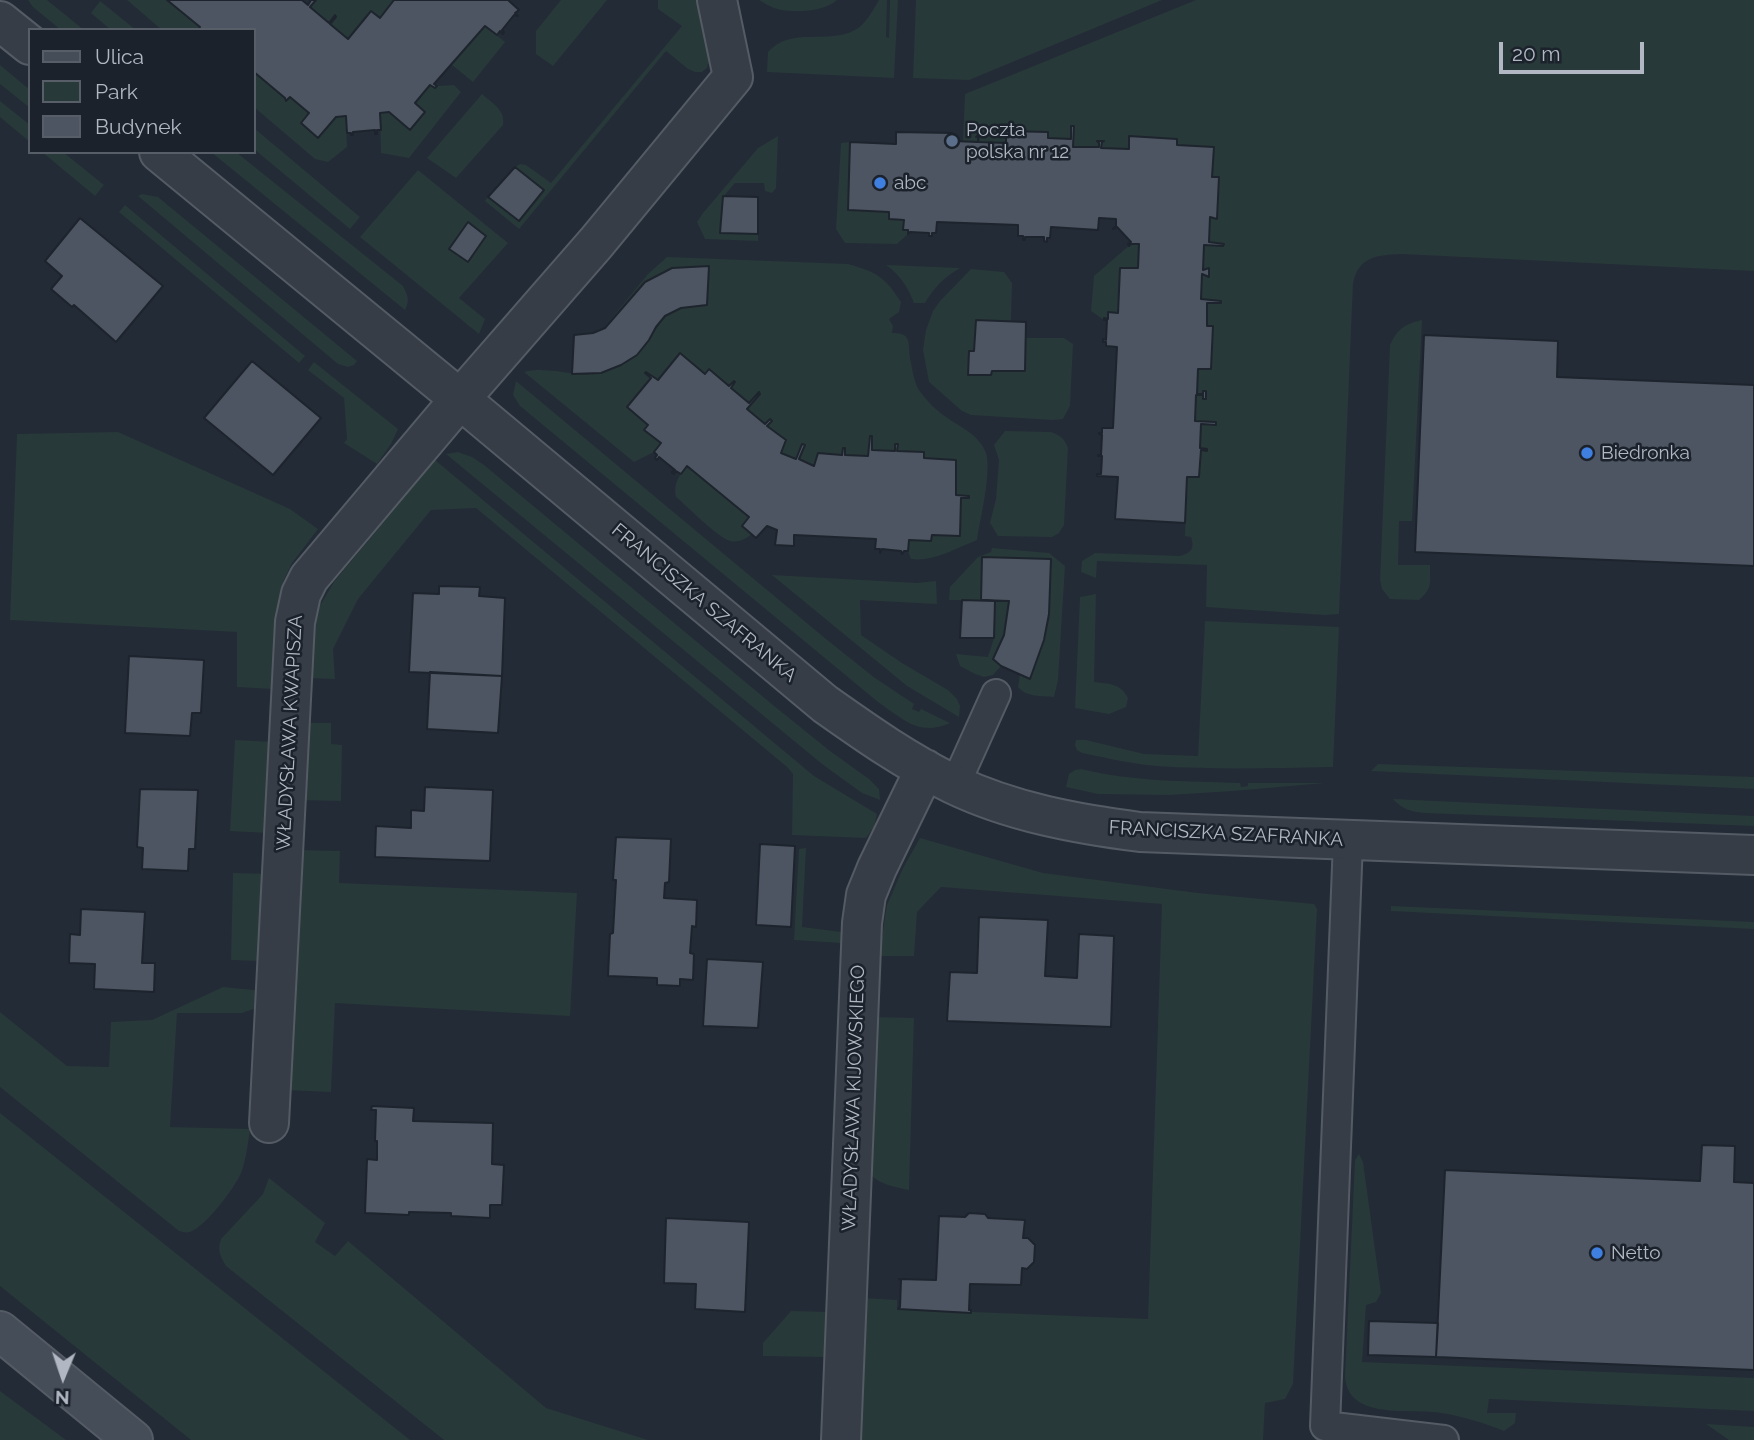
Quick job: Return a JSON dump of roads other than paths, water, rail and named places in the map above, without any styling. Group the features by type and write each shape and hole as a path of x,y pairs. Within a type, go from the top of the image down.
{"main road":[{"path":"0,1331 132,1440"}],"street":[{"path":"460,399 596,243 733,77 718,0"},
{"path":"0,21 28,43"},
{"name":"FRANCISZKA SZAFRANKA","path":"161,154 825,704 876,739 940,777 1007,805 1093,826 1140,832 1754,855"},
{"name":"WŁADYSŁAWA KWAPISZA","path":"269,1123 297,610 301,594 309,578 460,399"},
{"name":"WŁADYSŁAWA KIJOWSKIEGO","path":"841,1440 862,923 866,895 877,868 940,777"}],"lane":[{"path":"940,777 996,694"},
{"path":"1348,841 1325,1426 1444,1440"}],"place":[{"name":"Poczta polska nr 12","path":"952,141"},
{"name":"abc","path":"880,183"},
{"name":"Biedronka","path":"1587,453"},
{"name":"Netto","path":"1597,1253"}]}
